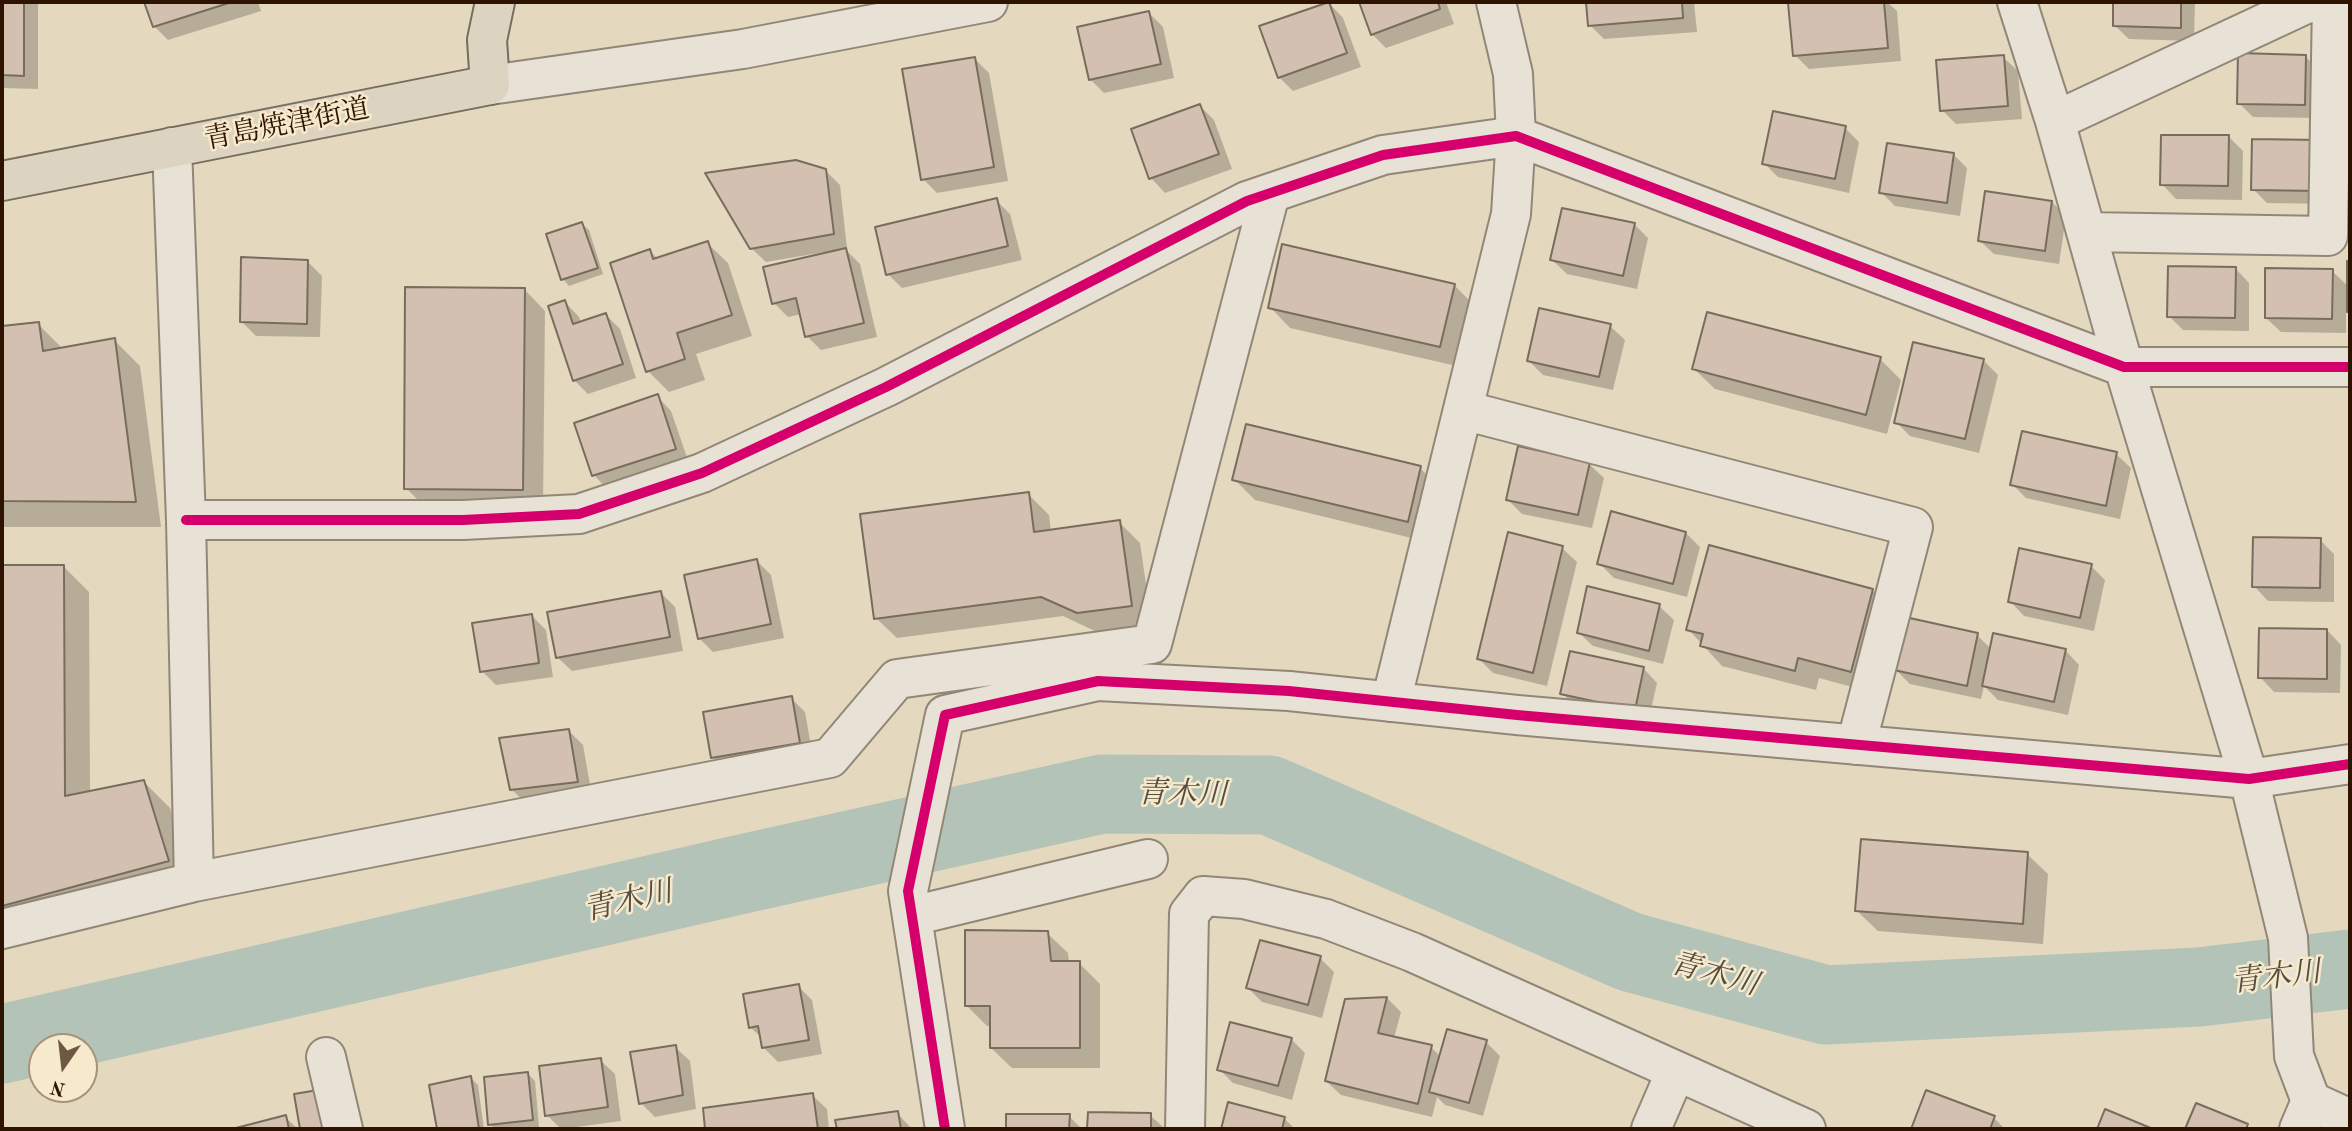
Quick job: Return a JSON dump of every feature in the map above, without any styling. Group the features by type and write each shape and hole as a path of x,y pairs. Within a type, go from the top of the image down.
{"main road":[{"path":"490,85 487,40 495,2"},
{"name":"青島焼津街道","path":"2,181 490,85"}],"street":[{"path":"490,85 743,49 988,2"},
{"path":"1391,702 1511,214 1516,136 1513,74 1496,2"},
{"path":"2017,2 2055,121 2124,367 2249,779 2288,938 2294,1056 2305,1115 2350,1119"},
{"path":"2055,121 2310,2"},
{"path":"2086,232 2328,236 2332,2"},
{"path":"186,520 463,520 579,514 702,473 886,387 1247,201 1383,155 1516,136 2124,367 2350,367"},
{"path":"172,147 186,520 194,882"},
{"path":"2,929 194,882 830,758 897,678 1152,644 1270,194"},
{"path":"1463,410 1913,527 1856,746"},
{"path":"945,1129 910,904 945,715 1098,681 1289,691 1856,746 2249,779 2350,764"},
{"path":"910,904 1148,859"},
{"path":"1185,1129 1189,915 1203,896 1244,899 1326,919 1412,952 1806,1129"},
{"path":"326,1057 343,1129"},
{"path":"1651,1129 1676,1071"}],"building":[{"path":"2,2 24,2 24,76 2,75"},
{"path":"144,2 232,2 153,27"},
{"path":"1329,2 1347,53 1278,78 1259,26"},
{"path":"1359,2 1438,2 1440,9 1371,35"},
{"path":"1586,2 1682,2 1683,18 1588,26"},
{"path":"1884,2 1888,48 1793,56 1788,3"},
{"path":"2113,2 2181,2 2181,28 2113,26"},
{"path":"1149,11 1161,64 1089,80 1077,27"},
{"path":"2238,53 2306,55 2305,105 2237,104"},
{"path":"2004,55 2008,106 1940,111 1936,60"},
{"path":"975,57 994,167 921,180 902,69"},
{"path":"1200,104 1219,154 1149,179 1131,129"},
{"path":"1773,111 1846,126 1835,179 1762,164"},
{"path":"2161,135 2229,135 2228,186 2160,185"},
{"path":"2252,139 2320,140 2319,191 2251,190"},
{"path":"1887,143 1954,153 1947,203 1879,193"},
{"path":"796,160 826,169 834,234 750,249 705,173"},
{"path":"1985,191 2052,201 2045,251 1978,241"},
{"path":"997,198 1008,246 886,275 875,227"},
{"path":"1562,208 1635,223 1623,276 1550,260"},
{"path":"582,222 598,268 561,280 546,234"},
{"path":"708,241 732,315 677,333 685,359 646,372 610,263 650,249 653,259"},
{"path":"1282,244 1455,284 1440,347 1268,308"},
{"path":"846,248 864,323 805,337 796,298 772,304 763,267"},
{"path":"241,257 308,260 307,324 240,322"},
{"path":"2347,261 2350,261 2350,312 2347,312"},
{"path":"2168,266 2236,267 2235,318 2167,317"},
{"path":"2265,268 2333,269 2332,319 2265,318"},
{"path":"405,287 525,288 523,490 404,489"},
{"path":"565,300 573,324 606,313 623,364 573,381 548,306"},
{"path":"1539,308 1611,324 1599,377 1527,361"},
{"path":"1707,312 1881,357 1866,415 1692,369"},
{"path":"39,322 43,351 115,338 136,502 2,501 2,326"},
{"path":"1913,342 1984,359 1965,439 1894,423"},
{"path":"658,394 676,449 592,476 574,423"},
{"path":"1246,424 1421,466 1408,522 1232,480"},
{"path":"2022,431 2117,452 2106,506 2010,485"},
{"path":"1518,446 1590,462 1578,515 1506,500"},
{"path":"1029,492 1034,532 1120,520 1132,606 1077,613 1041,597 874,619 860,514"},
{"path":"1611,511 1686,532 1673,584 1597,564"},
{"path":"1508,532 1563,546 1533,673 1477,659"},
{"path":"2253,537 2321,538 2320,588 2252,587"},
{"path":"1709,545 1873,589 1851,672 1798,658 1795,671 1700,646 1703,634 1686,630"},
{"path":"2019,548 2092,564 2080,618 2008,602"},
{"path":"757,559 771,624 698,639 684,575"},
{"path":"2,565 64,565 65,796 144,780 169,861 2,906"},
{"path":"1587,586 1660,604 1649,651 1577,633"},
{"path":"661,591 670,637 556,658 547,612"},
{"path":"532,614 539,663 480,672 472,623"},
{"path":"1905,617 1978,633 1967,686 1894,670"},
{"path":"2259,628 2327,629 2327,679 2258,678"},
{"path":"1993,633 2066,649 2054,702 1982,686"},
{"path":"1570,651 1644,667 1635,710 1560,694"},
{"path":"792,696 800,743 711,758 703,712"},
{"path":"569,729 578,782 510,790 499,738"},
{"path":"1861,839 2028,852 2023,924 1855,911"},
{"path":"965,930 1048,931 1051,961 1080,961 1080,1048 990,1048 990,1006 965,1006"},
{"path":"1260,940 1321,956 1308,1005 1246,988"},
{"path":"799,984 809,1040 762,1048 758,1026 749,1028 743,994"},
{"path":"1387,997 1378,1033 1432,1045 1418,1104 1325,1081 1345,999"},
{"path":"1230,1022 1292,1038 1278,1086 1217,1070"},
{"path":"1447,1029 1487,1040 1469,1103 1429,1092"},
{"path":"676,1045 683,1095 639,1104 630,1052"},
{"path":"601,1058 608,1107 545,1116 539,1066"},
{"path":"528,1072 533,1120 488,1125 484,1077"},
{"path":"471,1076 479,1129 437,1129 429,1085"},
{"path":"318,1090 325,1129 300,1129 294,1094"},
{"path":"1926,1090 1995,1116 1990,1129 1911,1129"},
{"path":"813,1093 818,1129 705,1129 703,1108"},
{"path":"1228,1102 1285,1117 1282,1129 1221,1129"},
{"path":"2196,1103 2248,1124 2246,1129 2185,1129"},
{"path":"2105,1109 2153,1129 2097,1129"},
{"path":"898,1111 901,1129 837,1129 835,1120"},
{"path":"1088,1112 1151,1113 1151,1129 1087,1129"},
{"path":"1006,1114 1070,1114 1069,1129 1006,1129"},
{"path":"286,1115 289,1129 232,1129"}],"waterway":[{"name":"青木川","path":"2,1044 1102,794 1269,795 1630,952 1826,1005 2199,987 2350,969"}],"cycle path":[{"path":"186,520 463,520 579,514 702,473 886,387 1247,201 1383,155 1516,136 2124,367 2350,367"},
{"path":"945,1129 908,891 945,715 1098,681 1289,691 1517,715 2249,779 2350,764"}]}
